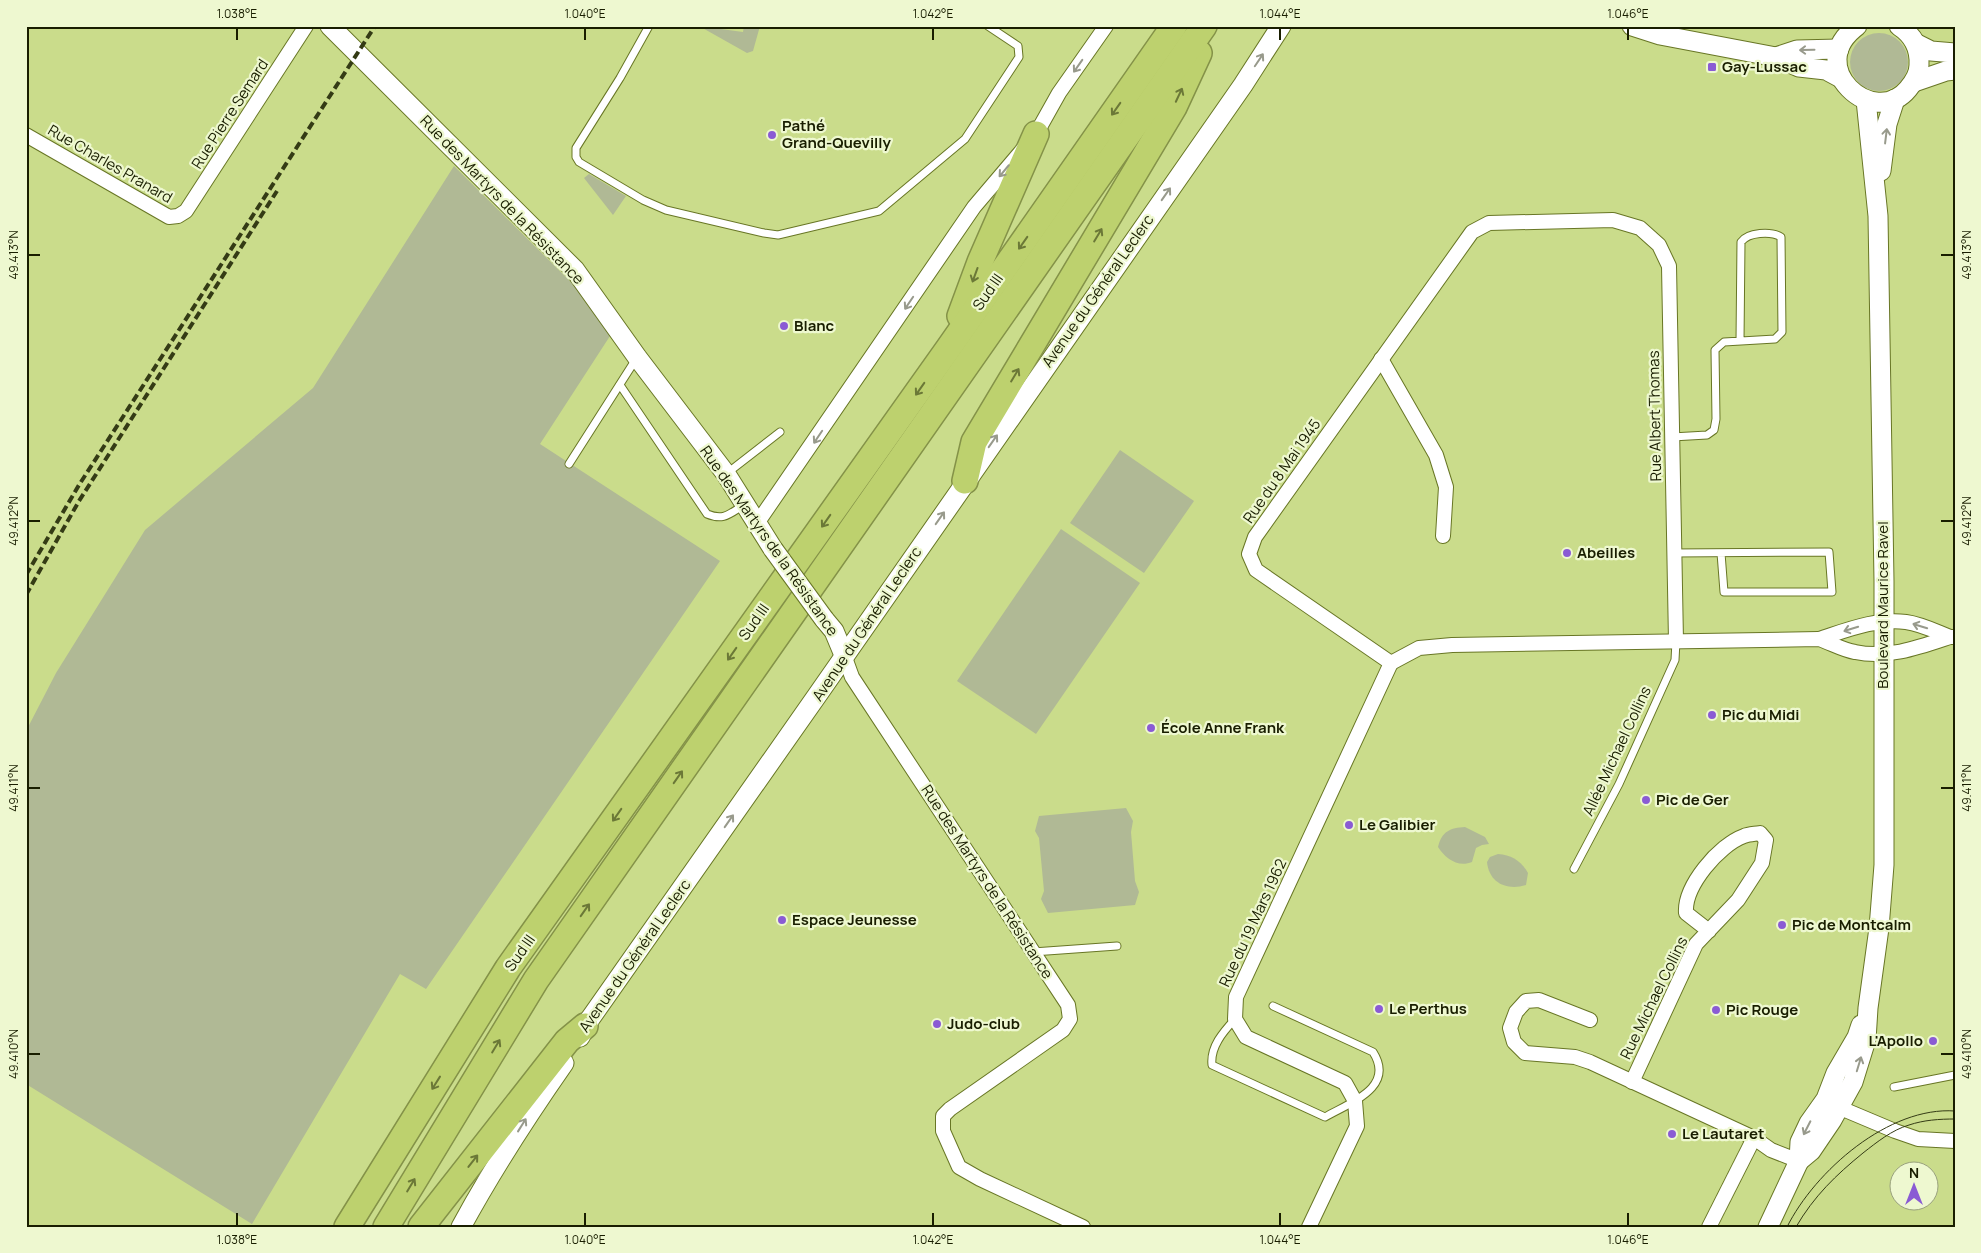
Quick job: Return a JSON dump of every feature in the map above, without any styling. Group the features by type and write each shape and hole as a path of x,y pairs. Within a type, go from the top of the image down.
{"highway":[{"name":"Sud III","path":"347,1227 508,968 948,349 1174,26"},
{"name":"Sud III","path":"386,1227 536,980 1204,26"},
{"path":"965,482 974,442 1174,107 1211,26"},
{"path":"948,349 980,262 1036,134"},
{"path":"421,1227 567,1041 585,1026"}],"street":[{"name":"Rue Pierre Semard","path":"178,216 186,211 306,26"},
{"name":"Rue des Martyrs de la Résistance","path":"330,26 575,270 637,357 726,474 758,522 773,549 834,631 852,676 1068,1005 1070,1019 1062,1030 950,1108 943,1116 943,1131 959,1167 980,1179 1083,1227"},
{"path":"758,522 974,207 1036,134 1059,93 1106,26"},
{"name":"Avenue du Général Leclerc","path":"461,1227 478,1195 533,1108 576,1045 585,1026 1242,85 1281,26"},
{"path":"1632,26 1660,34 1776,57 1799,67 1826,70 1841,78"},
{"path":"1857,26 1844,39 1839,49 1838,69 1841,78 1851,92 1866,100 1881,102 1895,99 1906,92 1914,82 1919,69 1919,56 1908,32"},
{"path":"1908,32 1931,51 1955,53"},
{"path":"1776,57 1797,50 1839,49"},
{"path":"1914,82 1946,71 1955,70"},
{"name":"Boulevard Maurice Ravel","path":"1877,202 1887,124 1895,99"},
{"name":"Boulevard Maurice Ravel","path":"1768,1227 1799,1161 1800,1142 1809,1123 1853,1082 1866,1040 1868,1008 1879,928 1884,866 1884,621 1877,202 1866,100"},
{"name":"Rue Charles Pranard","path":"26,135 169,216 178,216"},
{"name":"Rue du 8 Mai 1945","path":"1391,663 1256,570 1249,554 1255,537 1472,232 1489,223 1614,220"},
{"name":"Rue Albert Thomas","path":"1614,220 1640,228 1659,245 1669,266 1676,641"},
{"path":"1382,359 1436,455 1446,487 1443,536"},
{"path":"1391,663 1419,648 1452,645 1819,639 1884,621 1907,622 1952,637"},
{"path":"1819,639 1857,653 1884,655 1922,647 1952,637"},
{"name":"Rue du 19 Mars 1962","path":"1234,1019 1236,997 1391,663"},
{"name":"Rue Michael Collins","path":"1632,1082 1696,944 1709,931 1738,900 1762,863 1766,840 1760,833 1744,836 1720,852 1704,869 1693,886 1685,904 1686,913 1709,931"},
{"name":"Rue Michael Collins","path":"1590,1020 1539,1000 1526,1001 1516,1012 1510,1028 1514,1042 1525,1053 1575,1057 1590,1062 1754,1138 1771,1150 1799,1161"},
{"path":"1234,1019 1246,1037 1346,1083 1355,1101 1358,1126 1310,1227"},
{"path":"1832,1103 1895,1131 1918,1139 1955,1141"},
{"path":"1709,1227 1754,1138"}],"lane":[{"path":"649,26 620,78 576,148 576,157 584,165 644,200 666,210 778,235 879,211 965,139 1019,57 1018,46 988,26"},
{"path":"1672,438 1707,435 1714,430 1716,419 1715,350 1724,342 1775,339 1782,332 1781,237 1776,234 1750,235 1741,242 1740,341"},
{"path":"569,464 637,357"},
{"path":"620,385 707,514 716,518 723,517 745,504"},
{"path":"726,474 780,432"},
{"path":"1674,553 1829,552 1832,592 1724,592 1721,553"},
{"name":"Allée Michael Collins","path":"1574,869 1619,784 1675,660 1676,641"},
{"path":"1032,952 1117,946"},
{"path":"1234,1019 1225,1029 1210,1054 1212,1065 1325,1117 1371,1090 1380,1073 1379,1060 1373,1052 1273,1006"},
{"path":"1894,1087 1955,1075"}],"green space":[{"path":"699,26 743,32 744,26 760,26 753,51 747,53"},
{"path":"1873,33 1885,33 1900,41 1908,56 1908,68 1900,83 1885,91 1873,91 1858,83 1850,68 1850,56 1858,41"},
{"path":"454,166 571,282 610,336 540,444 720,561 426,989 400,974 252,1224 26,1084 26,731 56,673 145,530 313,388"},
{"path":"589,174 626,196 613,215 584,178"},
{"path":"1120,450 1194,501 1144,573 1070,523"},
{"path":"1061,529 1140,583 1036,734 957,681"},
{"path":"1126,808 1133,821 1131,832 1135,881 1139,892 1135,905 1048,913 1041,899 1044,891 1039,838 1035,831 1039,816"},
{"path":"1465,827 1485,837 1489,844 1476,848 1472,862 1462,864 1452,861 1438,847 1447,831"},
{"path":"1498,854 1512,857 1522,865 1528,873 1526,885 1512,887 1500,884 1495,880 1488,869 1487,862 1490,857"}],"tram line":[{"path":"1787,1227 1816,1185 1835,1164 1857,1146 1880,1131 1905,1119 1930,1112 1955,1111"},
{"path":"1796,1227 1810,1205 1835,1178 1863,1153 1885,1137 1915,1123 1955,1119"}],"railway":[{"path":"26,575 79,485 375,26"},
{"path":"26,595 79,501 277,191"}],"place":[{"name":"Gay-Lussac","path":"1712,67"},
{"name":"Pathé Grand-Quevilly","path":"772,135"},
{"name":"Blanc","path":"784,326"},
{"name":"Abeilles","path":"1567,553"},
{"name":"Pic du Midi","path":"1712,715"},
{"name":"École Anne Frank","path":"1151,728"},
{"name":"Pic de Ger","path":"1646,800"},
{"name":"Le Galibier","path":"1349,825"},
{"name":"Espace Jeunesse","path":"782,920"},
{"name":"Pic de Montcalm","path":"1782,925"},
{"name":"Le Perthus","path":"1379,1009"},
{"name":"Pic Rouge","path":"1716,1010"},
{"name":"Judo-club","path":"937,1024"},
{"name":"L'Apollo","path":"1933,1041"},
{"name":"Le Lautaret","path":"1672,1134"}]}
